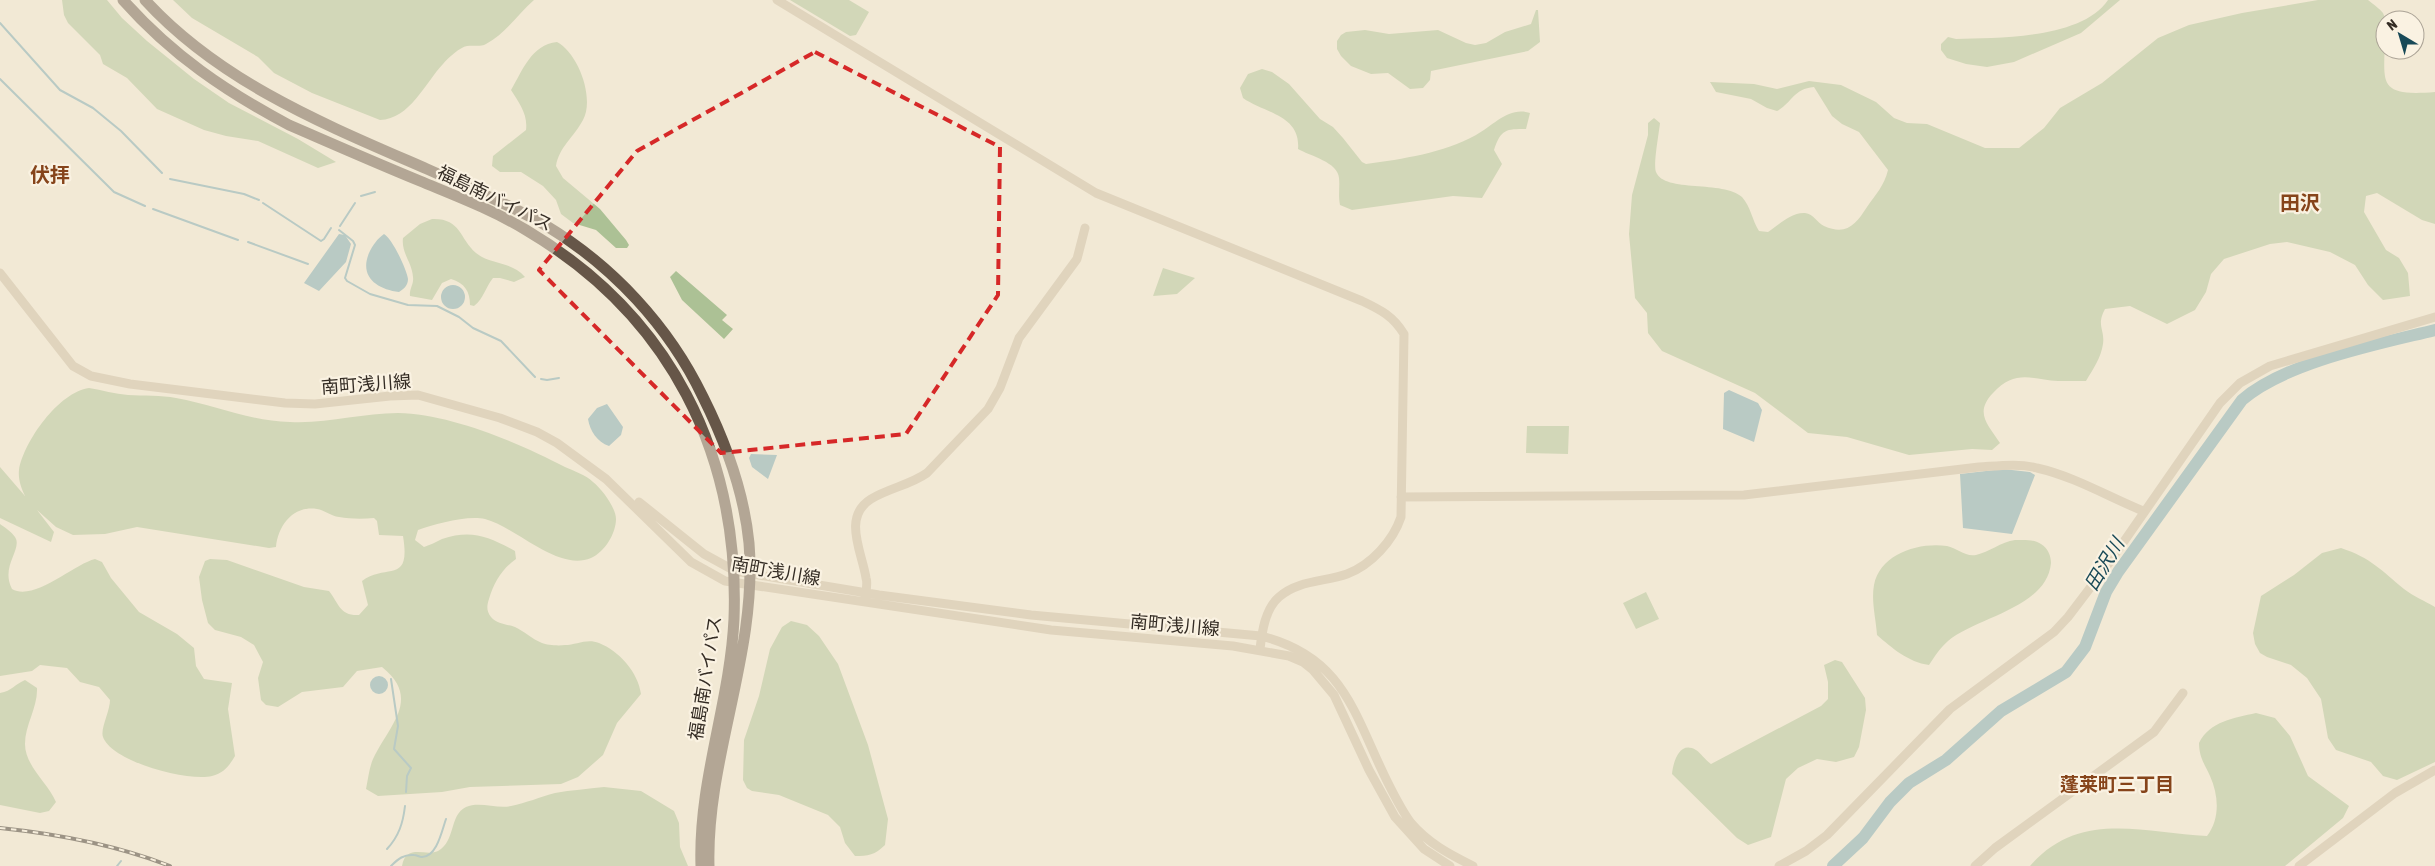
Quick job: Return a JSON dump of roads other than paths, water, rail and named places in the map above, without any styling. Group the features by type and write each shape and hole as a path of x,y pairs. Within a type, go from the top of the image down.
{"highway":[{"name":"福島南バイパス","path":"123,0 173,51 230,92 290,125 462,199 525,229 580,266 613,295 655,344 673,371 698,418 719,473 724,495 735,577 731,650 707,780 701,830 701,866"},
{"name":"福島南バイパス","path":"145,0 183,38 206,56 269,96 350,136 515,209 572,243 626,288 649,314 684,361 715,422 738,484 745,514 749,580 739,671 715,782 709,866"}],"street":[{"path":"777,0 1096,193 1387,313 1404,334 1404,421 1400,497 1401,517 1398,527 1378,554 1347,574 1287,591 1278,598 1270,609 1261,636 1260,649"},
{"path":"864,602 867,580 856,534 857,514 870,500 915,481 927,473 988,409 1000,388 1019,338 1077,259 1085,228"},
{"name":"南町浅川線","path":"0,273 68,360 79,371 91,376 130,384 285,403 315,404 418,395 500,418 536,432 557,443 606,479 691,562 715,576 735,577"},
{"path":"1779,866 1806,851 1826,834 1950,710 2054,632 2074,609 2220,403 2240,383 2270,366 2435,317"},
{"path":"1400,497 1744,495 1979,467 2007,466 2036,467 2143,511"},
{"path":"606,479 735,577 749,580"},
{"name":"南町浅川線","path":"749,580 866,592 1031,615 1261,636 1296,647 1323,666 1346,693 1395,797 1412,823 1439,848 1472,866"},
{"name":"南町浅川線","path":"749,580 864,602 1052,630 1260,649 1289,656 1303,662 1327,684 1343,710 1369,770 1395,817 1424,849 1450,866"},
{"path":"1975,866 1994,848 2154,732 2183,692"},
{"path":"2299,866 2394,793 2435,770"}],"water":[{"path":"339,234 345,235 351,244 346,262 319,291 304,283"},
{"path":"384,234 395,248 407,275 406,285 399,292 377,285 368,275 366,269 369,253 375,242"},
{"path":"453,285 462,288 465,297 462,306 453,309 444,306 441,297 444,288"},
{"path":"1729,390 1758,403 1762,410 1754,442 1723,429 1724,393"},
{"path":"607,404 623,427 621,435 609,446 595,436 590,428 588,419 597,408"},
{"path":"751,454 777,455 768,479 752,467 749,458"},
{"path":"2003,469 2030,472 2035,475 2012,534 1963,528 1960,474"},
{"path":"375,676 383,676 388,681 386,692 375,694 370,689 370,681"}],"waterway":[{"path":"0,23 60,90 93,108 121,131 162,173"},
{"path":"0,79 114,192 145,206"},
{"path":"170,179 244,194 259,200"},
{"path":"361,196 375,192"},
{"path":"263,203 321,241 331,228"},
{"path":"340,226 355,203"},
{"path":"153,209 238,240"},
{"path":"339,230 353,241 355,245 345,278 347,281 370,294 408,305 437,306 459,317 473,328 501,341 535,377"},
{"path":"248,242 308,264"},
{"name":"田沢川","path":"1833,866 1863,838 1890,802 1909,783 1946,760 2001,711 2066,672 2085,647 2106,592 2118,572 2242,400 2283,375 2307,365 2360,348 2435,330"},
{"path":"541,379 559,378"},
{"path":"391,679 398,726 394,749 411,768 407,776 406,792"},
{"path":"387,849 400,829 405,806"},
{"path":"391,866 404,856 414,855 422,857 432,853 446,819"},
{"path":"117,866 121,861"}],"railway":[{"path":"0,828 86,841 129,852 170,866"}],"district":[{"name":"伏拝","path":"50,174"},
{"name":"田沢","path":"2300,202"},
{"name":"蓬莱町三丁目","path":"2117,784"}]}
